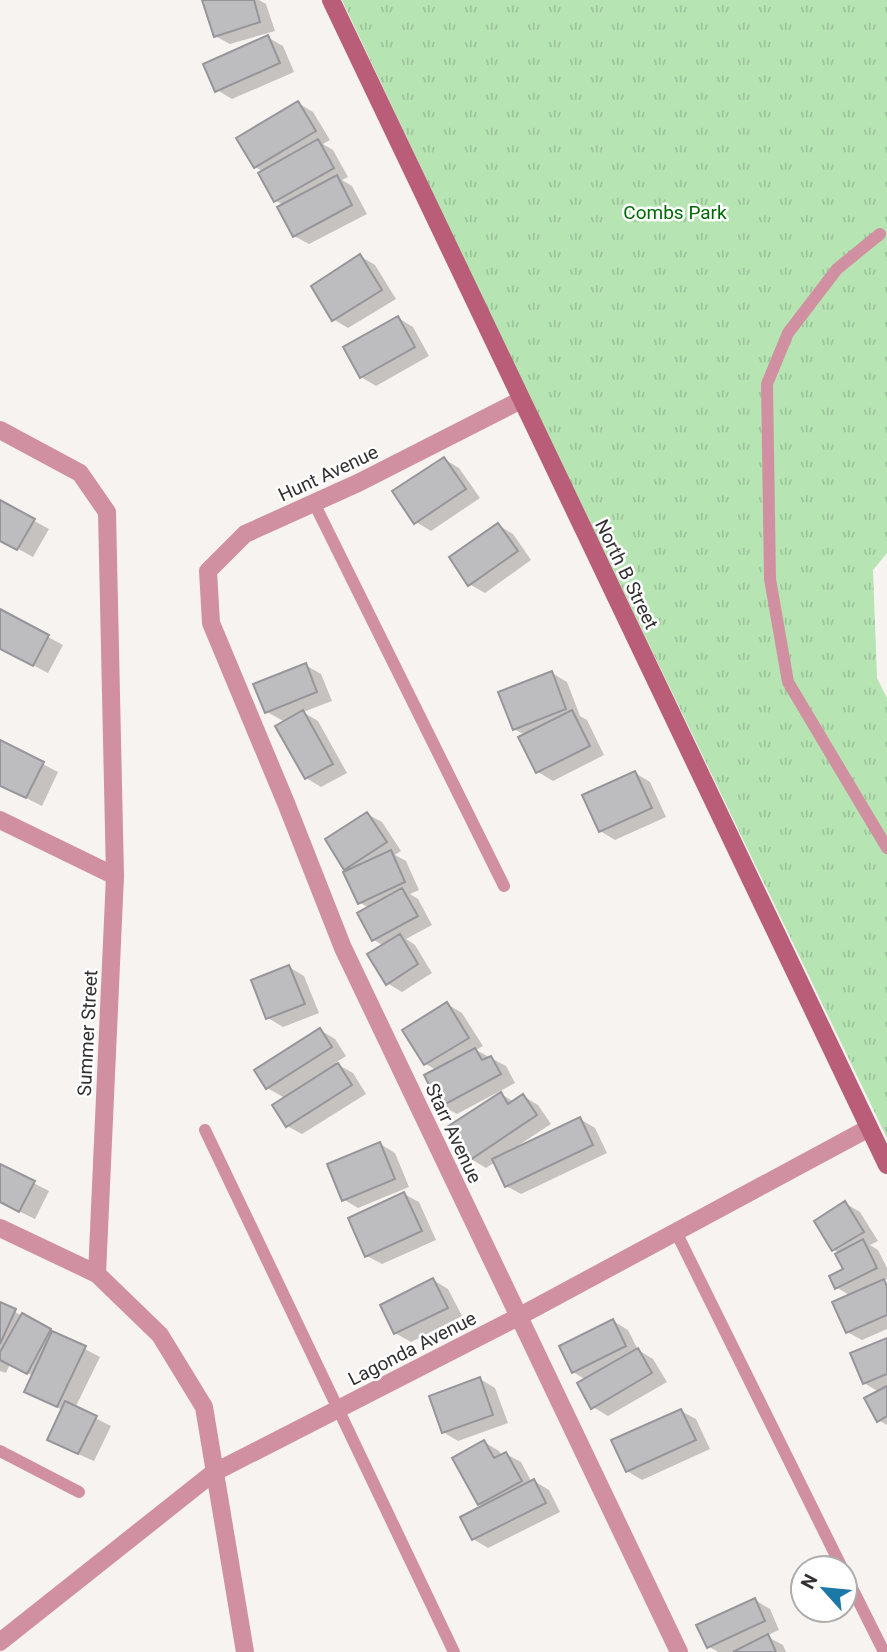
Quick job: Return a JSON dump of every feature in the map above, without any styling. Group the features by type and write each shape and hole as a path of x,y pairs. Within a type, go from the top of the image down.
{"main road":[{"name":"North B Street","path":"331,0 887,1165"}],"street":[{"name":"Hunt Avenue","path":"211,623 208,571 245,534 358,483 521,400"},
{"name":"Summer Street","path":"0,430 80,473 107,512 115,876 97,1274"},
{"name":"Starr Avenue","path":"211,623 343,948 679,1652"},
{"path":"0,820 115,876"},
{"name":"Lagonda Avenue","path":"0,1642 214,1473 518,1318 869,1128"},
{"path":"0,1228 97,1274 160,1335 204,1407 245,1652"}],"lane":[{"path":"880,234 837,269 788,333 767,384 770,579 788,682 887,848"},
{"path":"314,503 504,886"},
{"path":"205,1130 454,1652"},
{"path":"676,1232 835,1554"},
{"path":"0,1451 79,1492"},
{"path":"859,1602 884,1652"}],"green space":[{"name":"Combs Park","path":"342,0 887,0 887,553 873,570 877,678 887,698 887,1138 482,298"}],"building":[{"path":"202,0 254,0 260,22 214,37"},
{"path":"268,35 280,63 215,92 203,64"},
{"path":"298,101 316,131 254,168 236,138"},
{"path":"318,139 334,168 274,202 258,173"},
{"path":"337,175 352,205 293,237 277,207"},
{"path":"360,254 382,290 332,321 311,286"},
{"path":"398,316 415,347 360,378 343,347"},
{"path":"444,457 466,489 414,524 392,491"},
{"path":"0,500 35,519 17,550 0,541"},
{"path":"498,523 518,551 468,586 449,557"},
{"path":"0,609 49,635 33,666 0,649"},
{"path":"306,663 317,692 265,713 253,684"},
{"path":"552,671 566,709 513,730 498,692"},
{"path":"303,710 333,764 305,779 275,726"},
{"path":"572,710 590,746 536,773 518,737"},
{"path":"0,740 44,762 26,798 0,786"},
{"path":"635,771 652,808 599,832 582,795"},
{"path":"367,812 387,842 344,870 325,839"},
{"path":"391,850 405,882 358,904 343,872"},
{"path":"402,888 418,916 372,941 357,913"},
{"path":"400,934 418,964 386,985 367,954"},
{"path":"289,965 305,1004 266,1019 251,980"},
{"path":"447,1002 469,1038 424,1065 402,1030"},
{"path":"320,1028 332,1047 266,1089 254,1070"},
{"path":"475,1048 482,1060 491,1056 501,1074 440,1107 424,1075"},
{"path":"338,1063 352,1085 286,1127 272,1105"},
{"path":"501,1092 508,1104 523,1094 537,1115 470,1160 447,1127"},
{"path":"580,1117 593,1145 505,1187 492,1159"},
{"path":"380,1142 395,1179 342,1201 327,1164"},
{"path":"0,1164 35,1181 19,1212 0,1202"},
{"path":"404,1192 422,1231 365,1257 348,1218"},
{"path":"845,1201 864,1232 832,1251 814,1221"},
{"path":"863,1239 877,1268 835,1289 829,1276 843,1269 835,1254"},
{"path":"433,1278 448,1308 394,1334 380,1305"},
{"path":"884,1279 887,1287 887,1315 846,1333 832,1302"},
{"path":"0,1302 16,1309 0,1344"},
{"path":"22,1313 51,1329 27,1374 0,1360 0,1352"},
{"path":"613,1319 626,1346 572,1373 559,1346"},
{"path":"52,1331 86,1346 57,1407 24,1392"},
{"path":"887,1338 887,1374 863,1384 850,1353"},
{"path":"638,1348 652,1373 591,1409 577,1383"},
{"path":"480,1377 493,1415 442,1433 429,1396"},
{"path":"887,1386 887,1416 877,1422 864,1398"},
{"path":"65,1401 97,1416 78,1454 47,1440"},
{"path":"681,1409 696,1440 626,1472 611,1440"},
{"path":"484,1440 494,1458 506,1452 522,1481 478,1505 452,1458"},
{"path":"534,1479 546,1503 472,1540 460,1517"},
{"path":"755,1598 765,1621 707,1648 696,1625"},
{"path":"768,1634 776,1652 733,1652"}]}
